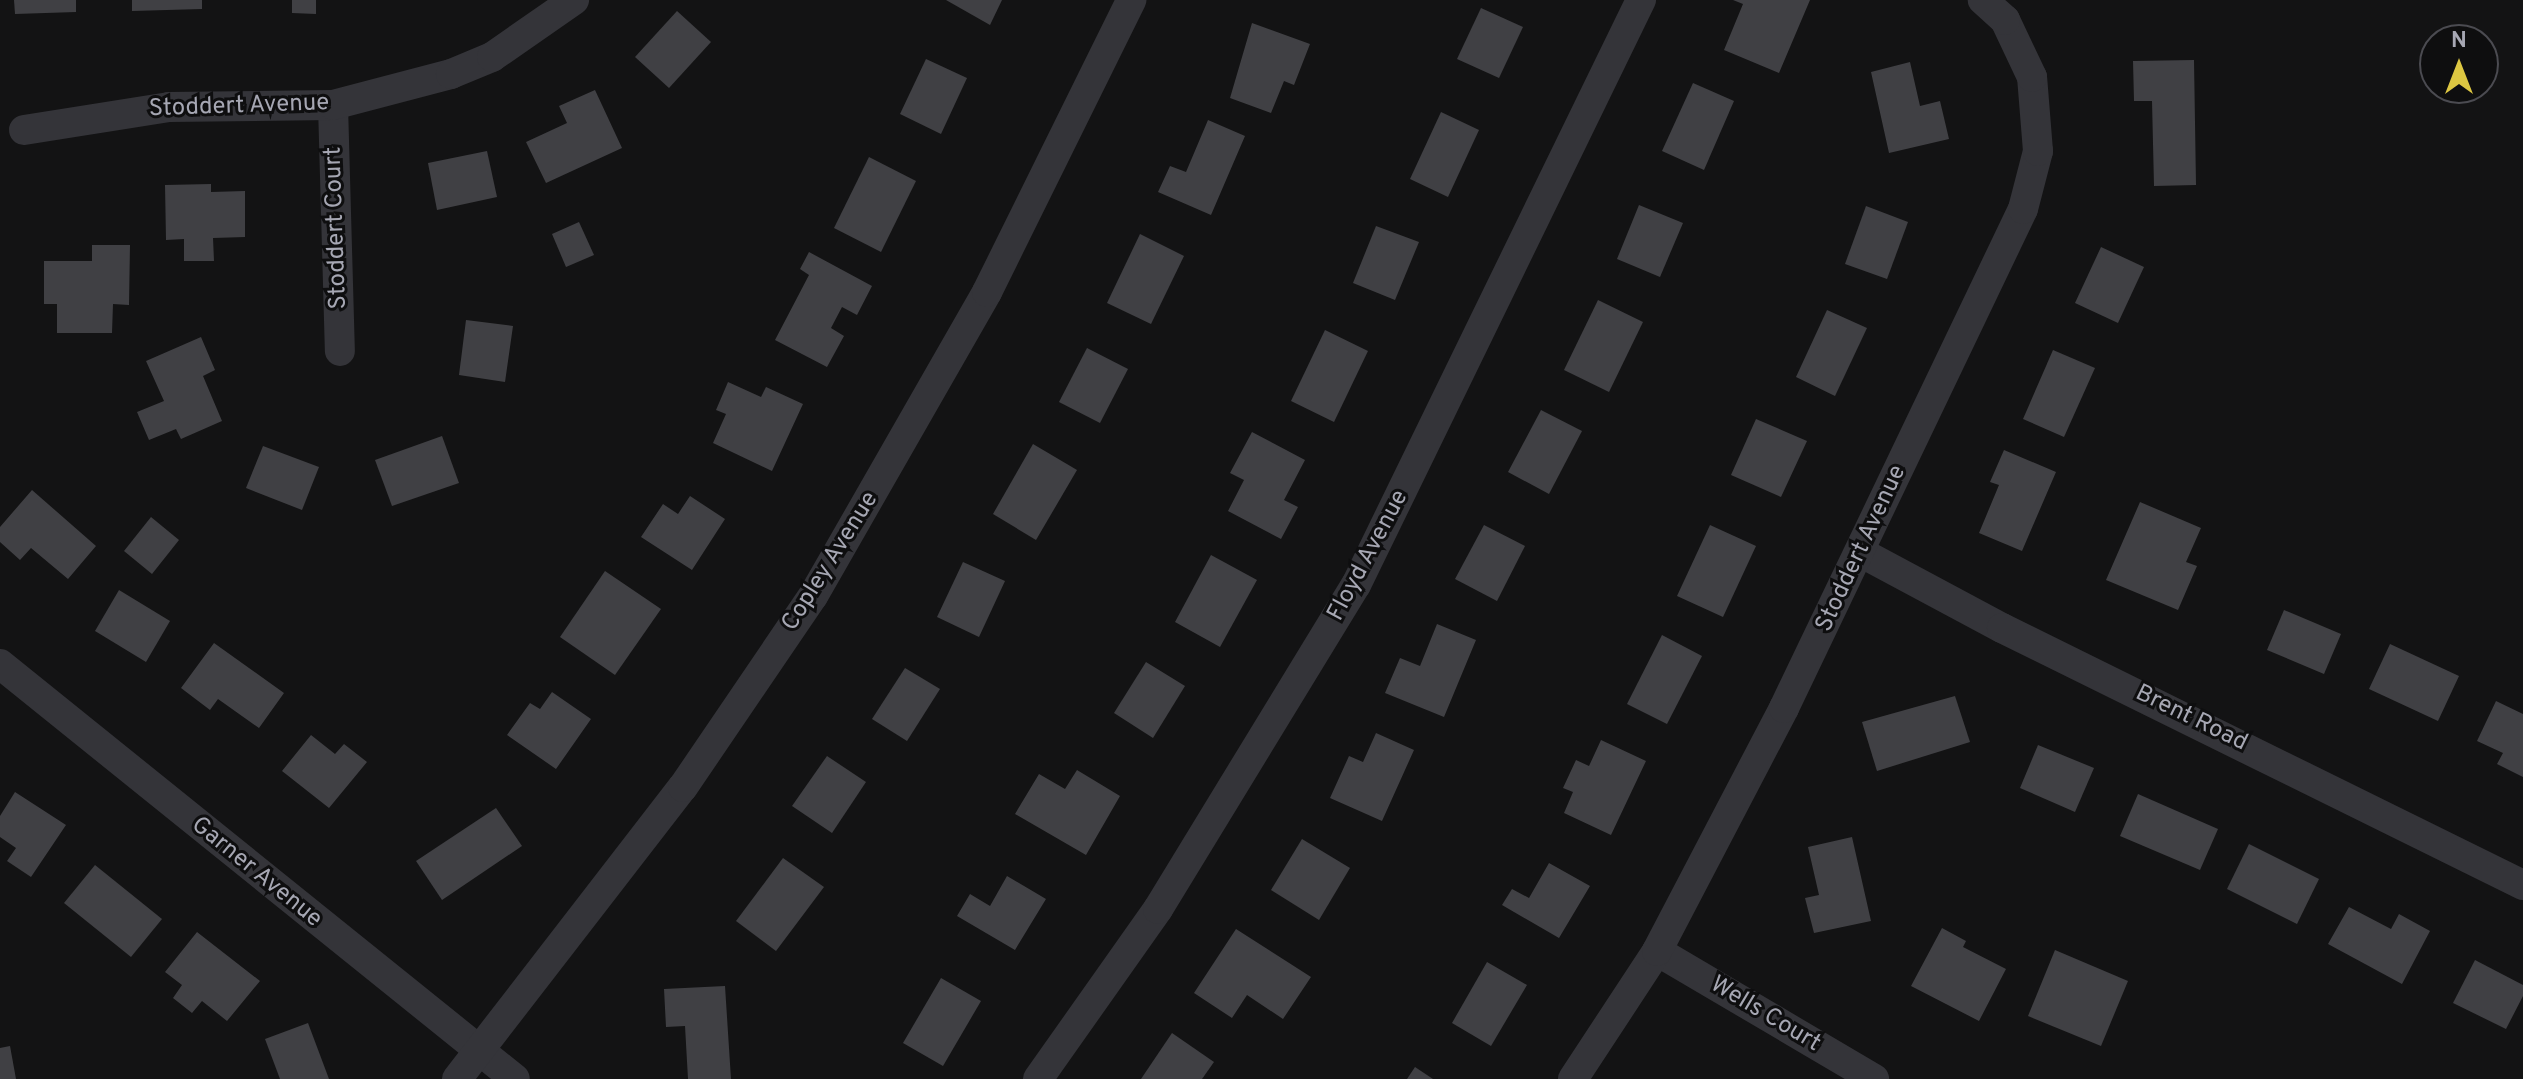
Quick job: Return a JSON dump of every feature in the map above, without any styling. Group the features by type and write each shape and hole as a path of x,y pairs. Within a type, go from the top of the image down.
{"street":[{"name":"Stoddert Avenue","path":"24,130 169,107 333,105 451,74 492,57 574,0"},
{"name":"Copley Avenue","path":"457,1079 675,798 813,596 987,292 1131,0"},
{"name":"Floyd Avenue","path":"1038,1079 1158,909 1356,585 1641,0"},
{"name":"Stoddert Avenue","path":"1573,1079 1657,951 1860,552 2023,209 2038,151 2037,106 2022,47 2005,20 1983,0"},
{"name":"Stoddert Court","path":"333,105 340,351"},
{"name":"Brent Road","path":"1860,552 2002,628 2523,885"},
{"name":"Garner Avenue","path":"0,664 515,1079"},
{"name":"Wells Court","path":"1657,951 1874,1079"}],"building":[{"path":"14,0 76,0 76,12 15,14"},
{"path":"132,0 202,0 202,9 132,11"},
{"path":"292,0 316,0 316,14 292,13"},
{"path":"946,0 1002,0 990,25"},
{"path":"1733,0 1810,0 1779,73 1724,50 1743,4"},
{"path":"1481,8 1523,27 1499,78 1457,59"},
{"path":"677,11 711,42 669,88 635,57"},
{"path":"1252,23 1310,44 1294,85 1284,81 1271,113 1230,98"},
{"path":"926,59 967,78 941,134 900,114"},
{"path":"2194,60 2196,185 2154,186 2152,101 2134,101 2133,61"},
{"path":"1910,62 1920,106 1940,101 1949,139 1889,153 1871,72"},
{"path":"1693,83 1734,101 1704,170 1662,151"},
{"path":"595,90 622,148 546,183 526,142 567,123 559,106"},
{"path":"1441,112 1479,130 1448,197 1410,179"},
{"path":"1208,120 1245,136 1211,215 1158,192 1170,166 1186,172"},
{"path":"487,151 497,197 437,210 428,163"},
{"path":"869,157 916,181 881,252 834,228"},
{"path":"211,184 211,192 245,191 245,237 213,238 214,261 184,261 184,239 166,240 165,185"},
{"path":"1639,205 1683,223 1660,277 1617,259"},
{"path":"1866,206 1908,222 1887,279 1845,264"},
{"path":"579,222 594,255 566,267 552,234"},
{"path":"1376,226 1419,242 1395,300 1353,283"},
{"path":"1140,234 1184,256 1151,324 1107,303"},
{"path":"92,245 130,245 129,305 113,304 112,333 57,333 57,304 44,304 44,261 92,261"},
{"path":"2101,247 2144,267 2118,323 2075,303"},
{"path":"809,252 872,286 857,315 842,307 831,328 844,336 827,367 775,340 809,275 800,269"},
{"path":"1598,300 1643,322 1609,392 1564,370"},
{"path":"1827,310 1867,328 1835,396 1796,377"},
{"path":"466,320 513,326 505,382 459,375"},
{"path":"1325,330 1368,351 1334,422 1291,401"},
{"path":"201,337 215,370 203,376 222,421 181,439 176,429 149,440 137,412 164,401 146,361"},
{"path":"1087,348 1128,369 1100,423 1059,402"},
{"path":"2053,350 2095,368 2064,437 2023,419"},
{"path":"728,382 761,397 766,387 803,404 772,471 713,443 726,414 716,410"},
{"path":"1541,410 1582,431 1549,494 1508,472"},
{"path":"1756,419 1807,441 1781,497 1731,475"},
{"path":"1252,432 1305,460 1284,500 1298,507 1281,539 1228,511 1244,480 1230,473"},
{"path":"442,436 459,483 392,506 375,460"},
{"path":"1033,444 1077,470 1036,540 993,514"},
{"path":"263,446 319,467 302,510 246,488"},
{"path":"2004,450 2056,472 2022,551 1979,533 1999,485 1990,482"},
{"path":"32,490 96,546 68,579 31,548 20,560 0,542 0,527"},
{"path":"690,496 725,519 692,570 641,537 663,504 678,514"},
{"path":"2140,502 2201,528 2186,562 2197,566 2178,610 2106,580"},
{"path":"151,517 179,540 152,574 124,551"},
{"path":"1484,525 1525,546 1497,601 1455,579"},
{"path":"1710,525 1756,546 1723,617 1677,596"},
{"path":"1211,555 1257,580 1220,647 1175,622"},
{"path":"963,562 1005,581 979,637 937,617"},
{"path":"605,571 661,609 615,675 560,637"},
{"path":"119,590 170,621 146,662 95,631"},
{"path":"2284,610 2341,634 2324,674 2267,650"},
{"path":"1437,624 1476,640 1444,717 1385,693 1400,658 1420,666"},
{"path":"1662,635 1702,656 1667,724 1627,704"},
{"path":"214,643 284,693 259,728 218,699 210,710 181,688"},
{"path":"2390,644 2459,676 2438,721 2369,689"},
{"path":"1146,662 1185,686 1153,738 1114,713"},
{"path":"905,668 940,689 907,741 872,719"},
{"path":"552,692 591,719 556,769 507,735 530,703 540,709"},
{"path":"1955,696 1970,742 1877,771 1862,722"},
{"path":"2496,701 2523,714 2523,777 2497,764 2503,753 2477,741"},
{"path":"1376,733 1414,750 1382,821 1330,798 1349,756 1363,762"},
{"path":"311,735 335,754 344,744 367,762 329,808 282,771"},
{"path":"1601,740 1646,761 1611,835 1564,813 1573,792 1563,788 1576,760 1589,766"},
{"path":"2038,745 2094,768 2075,812 2020,788"},
{"path":"827,756 866,782 832,833 792,806"},
{"path":"1077,770 1120,796 1086,855 1015,814 1039,774 1065,789"},
{"path":"15,792 66,825 31,877 7,861 16,848 0,837 0,816"},
{"path":"2138,794 2218,829 2200,870 2120,836"},
{"path":"496,808 522,846 442,900 416,861"},
{"path":"1852,837 1871,921 1814,933 1805,898 1819,895 1808,847"},
{"path":"1302,839 1350,868 1319,920 1271,890"},
{"path":"2249,844 2319,879 2297,924 2227,889"},
{"path":"783,858 824,887 776,951 736,921"},
{"path":"1549,863 1590,886 1559,938 1502,905 1512,889 1529,898"},
{"path":"95,865 162,919 131,957 64,903"},
{"path":"1007,876 1046,899 1015,950 957,916 970,894 990,906"},
{"path":"2349,907 2391,929 2399,914 2430,931 2402,984 2328,944"},
{"path":"1942,928 1966,941 1963,947 2006,969 1979,1021 1911,986"},
{"path":"1236,929 1311,977 1283,1019 1247,995 1232,1018 1194,993"},
{"path":"197,932 260,981 227,1021 202,1001 192,1013 173,998 182,985 165,972"},
{"path":"2055,950 2128,981 2101,1046 2028,1016"},
{"path":"2475,960 2523,985 2523,996 2506,1029 2453,1003"},
{"path":"1487,962 1527,985 1491,1046 1452,1023"},
{"path":"941,978 981,1001 943,1066 903,1043"},
{"path":"725,986 731,1079 688,1079 685,1026 666,1027 664,989"},
{"path":"308,1023 329,1079 280,1079 265,1039"},
{"path":"1172,1033 1214,1062 1202,1079 1141,1079"},
{"path":"10,1046 16,1079 0,1079 0,1048"},
{"path":"1415,1067 1433,1079 1407,1079"}]}
